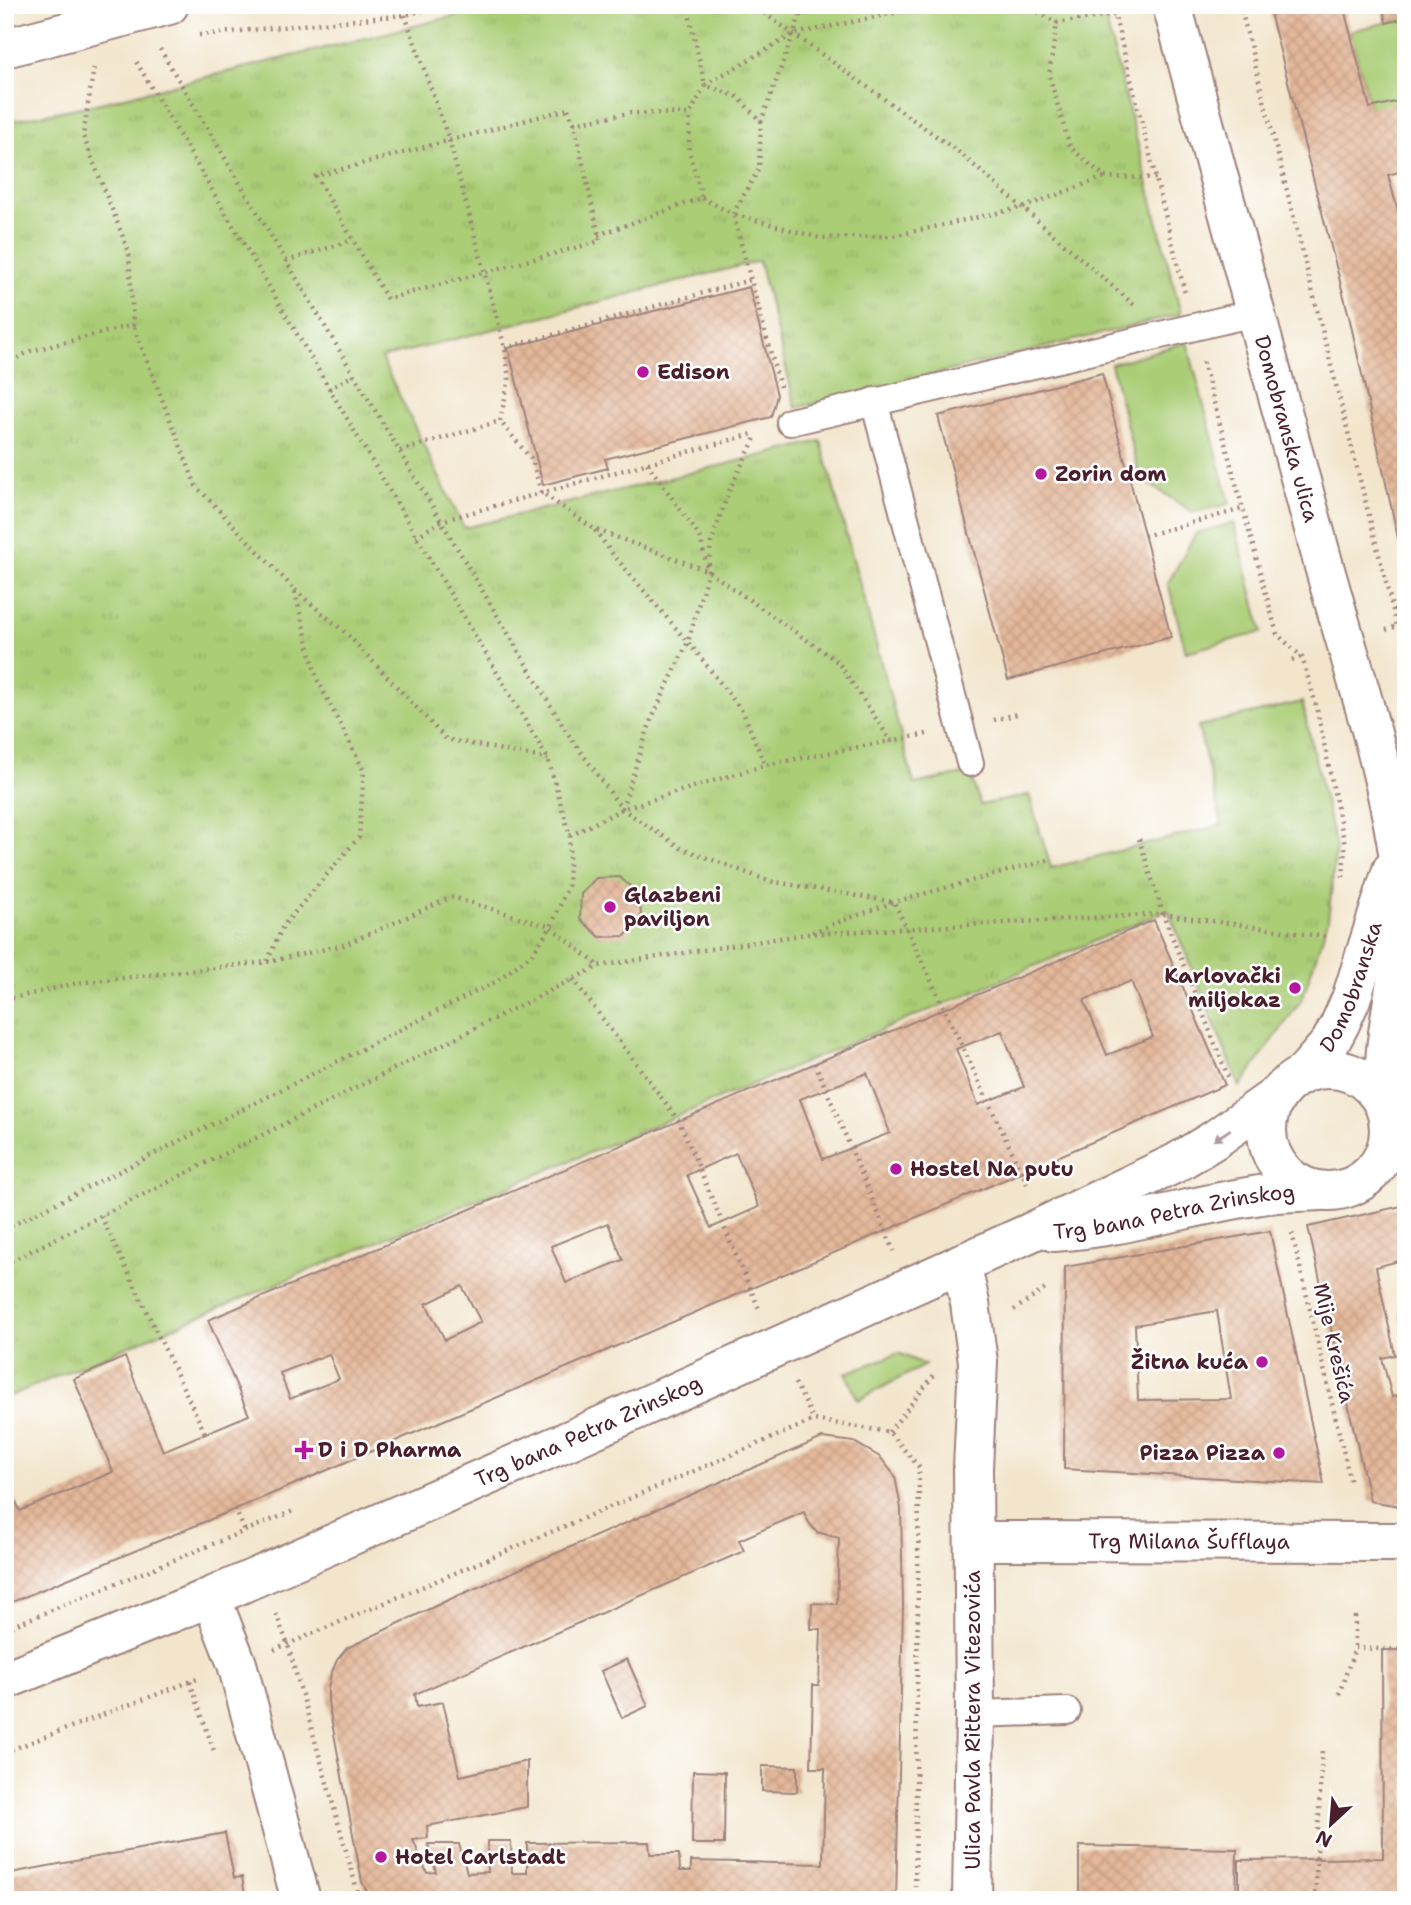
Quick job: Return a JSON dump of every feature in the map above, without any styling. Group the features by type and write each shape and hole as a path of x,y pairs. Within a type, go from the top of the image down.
{"main road":[{"path":"5,48 169,5"},
{"name":"Domobranska ulica","path":"1172,5 1254,313 1396,796 1396,855"},
{"name":"Domobranska","path":"1386,1107 1383,1083 1391,1010 1404,933 1404,904 1396,855"},
{"name":"Domobranska","path":"1291,1084 1330,1043 1340,1024 1351,999 1396,855"},
{"path":"1391,1010 1406,975"},
{"path":"1323,1068 1343,1070 1361,1077 1376,1090 1386,1107 1397,1147 1371,1175 1357,1185 1339,1191 1321,1191 1288,1177 1276,1163 1266,1129 1270,1111 1291,1084 1323,1068"},
{"name":"Trg bana Petra Zrinskog","path":"5,1680 211,1597 572,1439 1027,1234 1176,1163 1214,1140 1291,1084"},
{"name":"Trg bana Petra Zrinskog","path":"1027,1234 1080,1231 1275,1193 1321,1191"},
{"path":"961,1263 970,1303 978,1362 973,1468 974,1541"},
{"name":"Trg Milana Šufflaya","path":"974,1541 1406,1542"},
{"name":"Ulica Pavla Rittera Vitezovića","path":"972,1900 974,1541"},
{"path":"211,1597 237,1664 301,1900"}],"lane":[{"path":"790,422 1254,313"},
{"path":"874,401 970,763"},
{"path":"975,1714 1067,1711"}],"path":[{"path":"196,36 405,15 446,5"},
{"path":"687,5 705,85"},
{"path":"753,5 961,154 1166,333"},
{"path":"790,422 733,214 759,169 761,122 804,5"},
{"path":"702,198 689,151 690,114 705,85 794,34 933,5"},
{"path":"1026,5 1057,23 1114,15"},
{"path":"1240,5 1397,626 1406,628"},
{"path":"405,15 449,140 505,348 509,379 500,421"},
{"path":"1057,23 1049,75 1070,146 1105,177"},
{"path":"155,40 566,731 622,809 681,848 769,881 894,902"},
{"path":"5,1229 495,982 531,955 551,927 568,886 570,836 548,759 133,57"},
{"path":"96,59 83,136 129,252 133,325 196,486 294,589 349,636 446,739 548,759"},
{"path":"705,85 738,97 761,122"},
{"path":"568,109 574,123 600,241 387,299 316,176 568,109"},
{"path":"574,123 630,114 690,114"},
{"path":"598,235 702,198 733,214 820,238 893,236 1024,207 1105,177 1156,178"},
{"path":"285,261 353,240"},
{"path":"505,348 750,280"},
{"path":"5,364 30,351 133,325"},
{"path":"330,389 354,375"},
{"path":"400,451 500,421"},
{"path":"500,421 532,460 541,492 594,529 708,571 838,662 891,741 765,765 622,809 570,836"},
{"path":"416,537 441,522 758,432 729,491 711,543 708,571 688,642 651,720 622,809"},
{"path":"647,463 700,537 708,571"},
{"path":"1144,536 1242,509"},
{"path":"594,529 743,712 765,765"},
{"path":"267,962 283,926 359,836 363,771 317,679 294,589"},
{"path":"1277,634 1302,657 1316,705 1345,845 1343,885"},
{"path":"1292,660 1302,657"},
{"path":"1139,839 1163,914 1229,1080"},
{"path":"807,934 894,902 1052,859"},
{"path":"5,1000 78,983 267,962 344,945 453,897 551,927 599,966"},
{"path":"894,902 1031,1192"},
{"path":"5,1264 599,966 807,934 1163,914 1339,939"},
{"path":"573,979 679,1121 759,1310 771,1305"},
{"path":"815,1063 894,1252"},
{"path":"101,1216 205,1433"},
{"name":"Mije Krešića","path":"1289,1223 1351,1484"},
{"path":"882,1257 907,1246"},
{"path":"5,1752 288,1644 814,1420 889,1432 919,1467 915,1900"},
{"path":"5,1629 296,1510"},
{"path":"1339,1694 1355,1648 1355,1616"},
{"path":"288,1644 360,1900"},
{"path":"1355,1648 1406,1650"},
{"path":"1315,1900 1322,1748"}],"green space":[{"path":"500,5 1102,5 1181,314 796,408 759,261 381,358 464,528 821,441 914,784 970,773 980,805 1029,795 1051,868 1222,825 1198,726 1302,702 1336,849 1328,920 1302,999 1240,1087 1168,910 5,1398 5,122 92,105"},
{"path":"1406,18 1406,128 1370,108 1350,31"},
{"path":"1187,342 1230,504 1193,512 1140,478 1111,364"},
{"path":"1234,523 1262,632 1186,652 1168,583 1196,533"},
{"path":"899,1353 925,1365 858,1400 846,1373"}],"building":[{"path":"1268,5 1343,5 1370,108 1399,101 1406,128 1406,170 1388,175 1406,240 1406,574 1349,316"},
{"path":"1382,5 1406,5 1406,18 1386,23"},
{"name":"Edison","path":"749,287 777,395 771,417 605,459 608,468 543,485 508,348"},
{"name":"Zorin dom","path":"1102,373 1171,637 1008,680 938,416"},
{"name":"Glazbeni paviljon","path":"620,877 640,896 641,918 625,936 600,937 580,919 581,894 596,878"},
{"path":"1154,920 1225,1085 281,1490 5,1605 5,1476 20,1511 113,1472 74,1379 125,1357 163,1451 249,1415 208,1320","holes":["1131,981 1153,1037 1107,1055 1084,1000","1002,1031 1024,1087 978,1105 956,1049","867,1073 890,1133 823,1159 800,1099","736,1153 759,1207 711,1228 687,1175","608,1223 623,1260 566,1283 551,1246","462,1286 481,1322 445,1340 426,1304","329,1354 339,1379 290,1399 280,1373"]},
{"path":"1406,1205 1406,1259 1376,1267 1395,1355 1382,1358 1392,1397 1406,1394 1406,1507 1370,1501 1308,1227"},
{"name":"Žitna kuća","path":"1270,1231 1324,1484 1064,1469 1065,1267","holes":["1217,1311 1231,1399 1138,1400 1135,1325"]},
{"path":"1406,1279 1405,1345 1399,1315"},
{"path":"822,1438 854,1442 880,1457 895,1476 901,1508 903,1606 896,1900 371,1900 362,1882 328,1702 331,1674 337,1660 347,1648 446,1601","holes":["804,1512 817,1532 839,1538 837,1604 812,1603 811,1629 821,1629 819,1685 813,1685 811,1768 825,1768 823,1864 691,1861 691,1871 680,1871 679,1854 650,1854 649,1842 527,1843 527,1873 512,1873 511,1841 487,1841 488,1872 467,1873 459,1844 428,1844 436,1872 427,1873 413,1840 428,1838 427,1826 527,1807 527,1761 460,1776 443,1702 417,1707 415,1694 744,1551 739,1540"]},
{"path":"1382,1650 1406,1650 1406,1900 1239,1900 1239,1860 1383,1858"},
{"path":"627,1659 648,1706 622,1718 601,1671"},
{"path":"762,1766 797,1767 797,1792 762,1791"},
{"path":"693,1771 725,1772 724,1844 692,1844"},
{"path":"225,1833 234,1878 242,1877 246,1900 5,1900 5,1874"},
{"path":"1079,1846 1237,1849 1236,1900 1079,1900"}],"place":[{"name":"Edison","path":"643,372"},
{"name":"Zorin dom","path":"1041,474"},
{"name":"Glazbeni paviljon","path":"610,907"},
{"name":"Karlovački miljokaz","path":"1295,988"},
{"name":"Hostel Na putu","path":"896,1169"},
{"name":"Žitna kuća","path":"1262,1362"},
{"name":"D i D Pharma","path":"304,1450"},
{"name":"Pizza Pizza","path":"1279,1453"},
{"name":"Hotel Carlstadt","path":"381,1857"}]}
